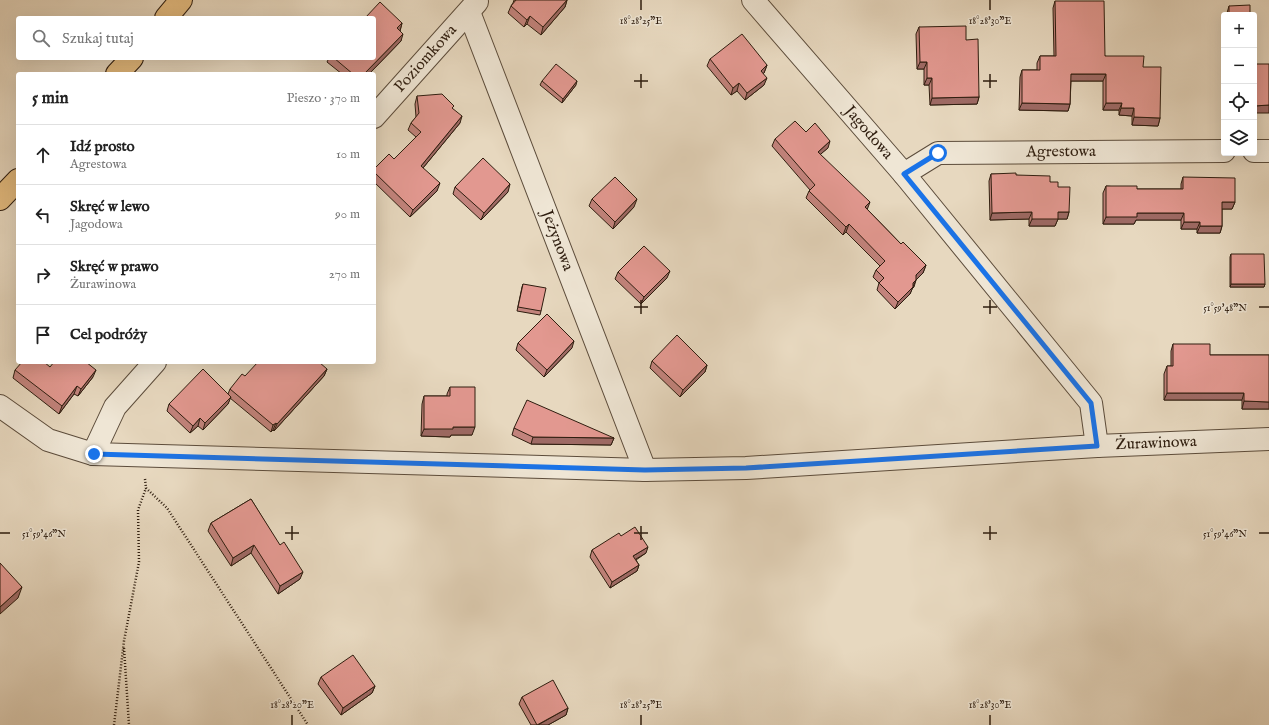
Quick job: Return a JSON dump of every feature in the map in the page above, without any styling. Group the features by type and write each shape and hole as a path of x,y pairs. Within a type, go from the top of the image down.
{"main road":[{"path":"168,16 181,0"},
{"path":"119,72 130,60"},
{"path":"0,199 16,182"}],"street":[{"name":"Jagodowa","path":"753,0 904,174 1091,403 1097,446"},
{"name":"Poziomkowa","path":"376,115 473,6"},
{"name":"Jeżynowa","path":"473,6 645,470"},
{"name":"Agrestowa","path":"904,174 938,153 1221,151"},
{"path":"1257,151 1269,151"},
{"path":"94,454 115,407 153,364"},
{"name":"Żurawinowa","path":"0,406 48,440 94,454 645,470 754,467 1097,446 1269,439"}],"path":[{"path":"114,725 124,641 139,562 138,510 146,488 144,455"},
{"path":"146,488 167,508 308,725"},
{"path":"124,641 129,725"}],"building":[{"path":"516,0 567,0 543,27 530,16 527,20 511,6"},
{"path":"1055,1 1104,1 1105,56 1144,56 1143,67 1161,67 1160,118 1134,117 1134,108 1121,108 1122,103 1106,103 1106,74 1071,74 1070,104 1022,103 1022,70 1040,70 1040,56 1056,56"},
{"path":"380,2 402,23 397,28 403,34 366,72 351,72 336,60 376,60 376,16 367,16"},
{"path":"1250,5 1250,12 1229,12 1229,6"},
{"path":"966,26 966,40 978,39 979,97 932,98 932,78 927,78 927,62 920,62 919,27"},
{"path":"742,34 767,65 761,71 767,78 747,93 739,83 733,88 710,59"},
{"path":"556,64 577,81 563,99 542,81"},
{"path":"1257,64 1269,64 1269,105 1257,106"},
{"path":"442,94 454,106 452,108 462,116 421,166 440,183 413,210 376,174 376,167 389,154 394,159 421,132 411,123 419,113 417,96"},
{"path":"795,121 806,132 815,123 830,141 818,152 870,202 865,207 901,244 903,242 926,265 916,275 916,280 913,283 913,287 898,302 879,283 884,278 876,270 885,261 849,224 846,227 809,191 815,185 775,139"},
{"path":"483,158 510,184 484,213 455,187"},
{"path":"1016,173 1016,175 1050,176 1050,182 1058,182 1058,187 1070,187 1069,212 1058,212 1058,219 1032,219 1032,212 992,213 991,174"},
{"path":"615,177 637,199 615,222 592,199"},
{"path":"1183,177 1235,178 1235,202 1222,202 1222,226 1200,226 1200,222 1184,222 1184,213 1137,213 1137,217 1106,217 1106,186 1137,186 1137,189 1183,189"},
{"path":"644,246 670,271 644,297 618,272"},
{"path":"1231,254 1264,254 1265,284 1231,284"},
{"path":"523,284 546,288 541,311 518,307"},
{"path":"547,314 574,341 547,370 518,343"},
{"path":"677,335 707,365 683,390 652,361"},
{"path":"1173,344 1210,344 1210,355 1269,355 1269,402 1244,401 1244,393 1167,393 1167,366 1173,366"},
{"path":"20,364 46,364 50,367 52,364 88,364 96,370 81,389 77,386 62,406 15,370"},
{"path":"256,364 321,364 327,369 277,424 276,423 273,425 230,389 242,374 245,376"},
{"path":"203,369 231,397 205,423 200,418 193,426 169,404"},
{"path":"450,387 475,387 475,427 424,429 424,396 450,396"},
{"path":"527,400 614,438 533,437 514,428"},
{"path":"251,499 280,545 284,542 303,572 280,586 254,545 233,558 211,523"},
{"path":"635,527 648,547 633,556 639,565 612,582 592,550 619,533 621,536"},
{"path":"0,563 22,587 0,607"},
{"path":"353,655 375,686 343,708 321,677"},
{"path":"553,680 568,708 537,725 522,697"}],"route":[{"path":"94,454 645,470 746,468 1097,446 1091,403 904,174 938,153"}]}
